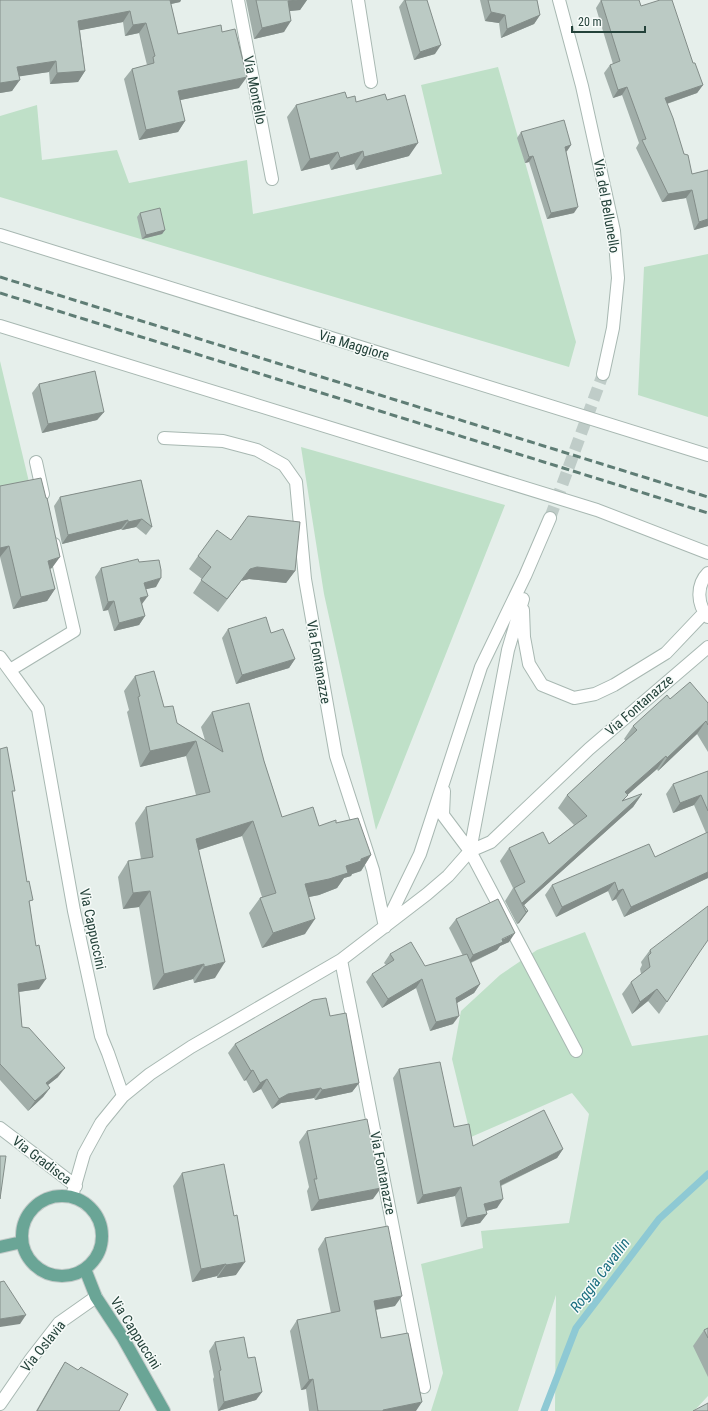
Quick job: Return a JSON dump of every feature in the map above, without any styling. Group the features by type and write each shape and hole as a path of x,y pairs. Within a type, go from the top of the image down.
{"main road":[{"path":"74,1191 98,1216 103,1237 100,1251 92,1263 85,1269 75,1274 64,1276 52,1275 42,1271 32,1264 26,1255 22,1242 22,1228 26,1216 35,1206 46,1198 74,1191"},
{"path":"0,1247 22,1242"},
{"name":"Via Cappuccini","path":"85,1269 96,1297 164,1411"}],"street":[{"name":"Via Montello","path":"238,0 272,179"},
{"path":"358,0 371,82"},
{"name":"Via del Bellunello","path":"559,0 582,86 614,231 618,278 613,328 602,374"},
{"name":"Via Maggiore","path":"0,234 708,455"},
{"path":"0,326 597,510 708,553"},
{"name":"Via Fontanazze","path":"164,438 223,441 257,450 284,465 296,482 305,579 336,756 373,870 385,927"},
{"path":"36,462 46,508"},
{"path":"385,927 420,854 481,667 525,576 550,518"},
{"path":"10,670 74,631 52,531"},
{"path":"525,576 523,599 524,637 529,664 542,685 574,698 595,694 614,685 666,653 706,615 700,604 699,594 701,584 708,573"},
{"path":"74,1191 84,1154 101,1123 123,1096 150,1074 191,1046 341,960 385,927 448,876 470,851 508,650 523,599"},
{"name":"Via Fontanazze","path":"470,851 491,842 589,749 708,647"},
{"name":"Via Cappuccini","path":"0,658 38,709 74,911 96,1014 101,1036 123,1096"},
{"path":"444,778 443,815 470,851 576,1051"},
{"name":"Via Fontanazze","path":"341,960 424,1387"},
{"name":"Via Gradisca","path":"0,1128 74,1191"},
{"name":"Via Oslavia","path":"0,1404 30,1359 59,1323 96,1297"}],"green space":[{"path":"498,67 576,342 569,367 0,197 0,116 37,105 42,160 117,150 129,183 247,160 253,214 442,174 421,85"},
{"path":"708,254 708,417 638,395 644,267"},
{"path":"0,361 29,482 0,489"},
{"path":"301,447 505,505 376,830 324,594"},
{"path":"585,932 632,1046 708,1035 708,1396 694,1411 555,1411 556,1295 518,1411 431,1411 443,1373 421,1264 483,1248 481,1231 569,1223 589,1114 572,1093 471,1137 452,1059 461,1011 500,975 537,950"}],"building":[{"path":"0,0 170,0 178,34 221,25 222,32 235,29 247,77 178,91 185,121 146,130 132,69 154,63 153,57 155,56 146,23 133,25 130,11 78,21 85,71 57,73 56,61 17,67 20,80 0,83"},
{"path":"256,0 298,0 288,1 291,21 262,28"},
{"path":"405,0 427,0 441,45 420,52"},
{"path":"488,0 537,0 540,15 507,29 505,15 491,12"},
{"path":"601,0 639,0 641,6 660,0 672,0 693,63 695,63 703,85 665,98 684,154 688,155 692,174 708,170 708,219 699,222 692,190 668,194 642,140 646,139 627,87 618,90 610,65 620,61"},
{"path":"345,92 347,98 355,96 356,102 385,94 387,100 405,95 418,143 364,157 363,151 340,158 338,152 310,159 296,105"},
{"path":"564,120 571,145 565,147 578,207 551,213 533,156 529,157 521,132"},
{"path":"160,208 165,230 146,235 140,213"},
{"path":"95,371 104,412 48,424 39,384"},
{"path":"41,478 60,557 48,561 55,589 21,597 9,546 0,548 0,486"},
{"path":"141,480 152,527 142,519 128,522 128,520 68,535 60,497"},
{"path":"248,516 300,522 295,571 257,567 250,569 227,599 201,580 211,567 198,556 217,530 231,540"},
{"path":"138,559 139,562 159,560 161,578 144,583 148,596 140,598 145,616 119,623 114,601 108,602 101,568"},
{"path":"266,617 271,633 283,629 295,659 242,675 228,629"},
{"path":"154,671 164,707 173,706 177,723 223,752 212,712 249,703 264,761 282,817 313,807 319,826 336,820 336,823 358,818 371,855 361,859 361,861 346,866 348,873 305,884 315,919 273,933 260,898 276,893 253,821 196,839 225,962 204,967 204,964 164,974 150,891 133,893 128,861 153,857 146,807 210,792 196,741 150,751 135,676"},
{"path":"690,682 708,703 708,725 706,721 667,758 666,756 625,792 628,795 622,801 642,794 522,903 528,911 526,912 514,888 525,882 509,848 543,832 549,844 587,816 567,795 637,730 633,726 667,695 670,699"},
{"path":"7,747 15,791 12,791 27,882 29,881 33,900 29,901 36,946 39,945 46,979 18,984 22,1027 29,1028 65,1068 46,1083 50,1088 35,1101 0,1064 0,749"},
{"path":"708,771 708,811 701,795 680,803 673,784"},
{"path":"708,832 708,872 631,907 623,889 618,891 615,882 562,907 552,885 649,844 655,857"},
{"path":"498,899 515,933 502,939 503,942 473,955 456,919"},
{"path":"708,906 708,940 667,1002 657,989 640,1002 631,982 650,967 648,956 651,953 650,950"},
{"path":"411,942 425,966 467,954 480,984 456,998 459,1016 436,1022 422,979 388,999 372,974 394,960 390,954"},
{"path":"326,998 330,1016 346,1013 359,1083 322,1090 321,1088 288,1094 279,1099 267,1079 260,1083 235,1044 313,1000"},
{"path":"440,1062 454,1127 469,1124 473,1146 544,1110 563,1149 500,1181 503,1199 484,1204 487,1214 467,1218 461,1187 423,1195 399,1069"},
{"path":"367,1119 381,1188 319,1200 314,1179 317,1179 307,1131"},
{"path":"0,1156 6,1156 0,1199"},
{"path":"224,1164 234,1216 237,1215 245,1262 201,1269 182,1173"},
{"path":"388,1226 402,1296 374,1301 381,1338 408,1333 422,1402 383,1411 318,1411 313,1379 309,1380 297,1320 340,1311 325,1238"},
{"path":"4,1281 26,1315 0,1319 0,1282"},
{"path":"708,1328 708,1338 704,1330"},
{"path":"244,1337 248,1358 255,1357 262,1392 224,1402 219,1371 221,1370 215,1342"},
{"path":"65,1362 78,1370 81,1367 128,1394 119,1411 37,1411"},
{"path":"708,1403 708,1411 693,1411"}],"waterway":[{"name":"Roggia Cavallin","path":"544,1411 576,1328 659,1219 708,1174"}],"tunnel":[{"path":"550,518 603,374"}],"railway":[{"path":"0,277 708,497"},
{"path":"0,293 708,513"}]}
